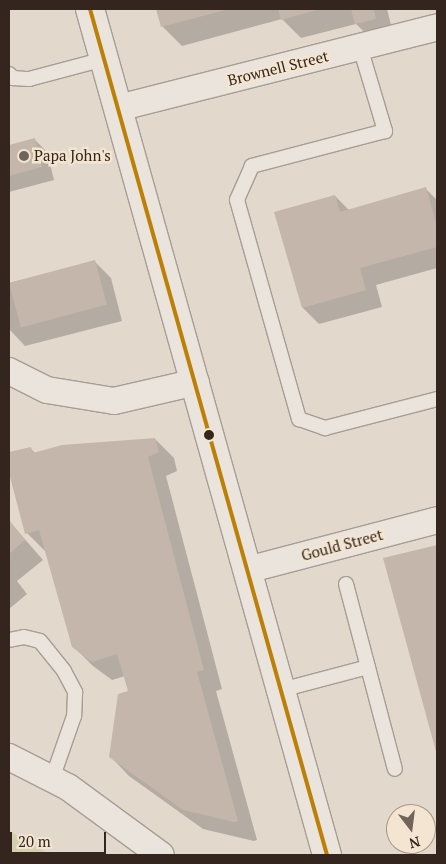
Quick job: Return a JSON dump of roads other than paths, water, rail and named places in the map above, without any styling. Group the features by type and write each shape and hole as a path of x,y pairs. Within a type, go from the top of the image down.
{"main road":[{"path":"90,9 327,855"}],"street":[{"name":"Brownell Street","path":"118,108 437,27"},
{"path":"9,371 47,390 114,401 196,382"},
{"name":"Gould Street","path":"247,570 437,520"},
{"path":"9,758 68,787 161,855"}],"lane":[{"path":"360,46 385,132 252,166 237,200 299,419 325,428 437,399"},
{"path":"9,74 12,78 29,79 104,59"},
{"path":"346,584 395,769"},
{"path":"9,640 24,637 40,641 64,671 75,692 74,716 52,779"},
{"path":"281,690 368,668"}],"place":[{"name":"Papa John's","path":"24,156"}]}
